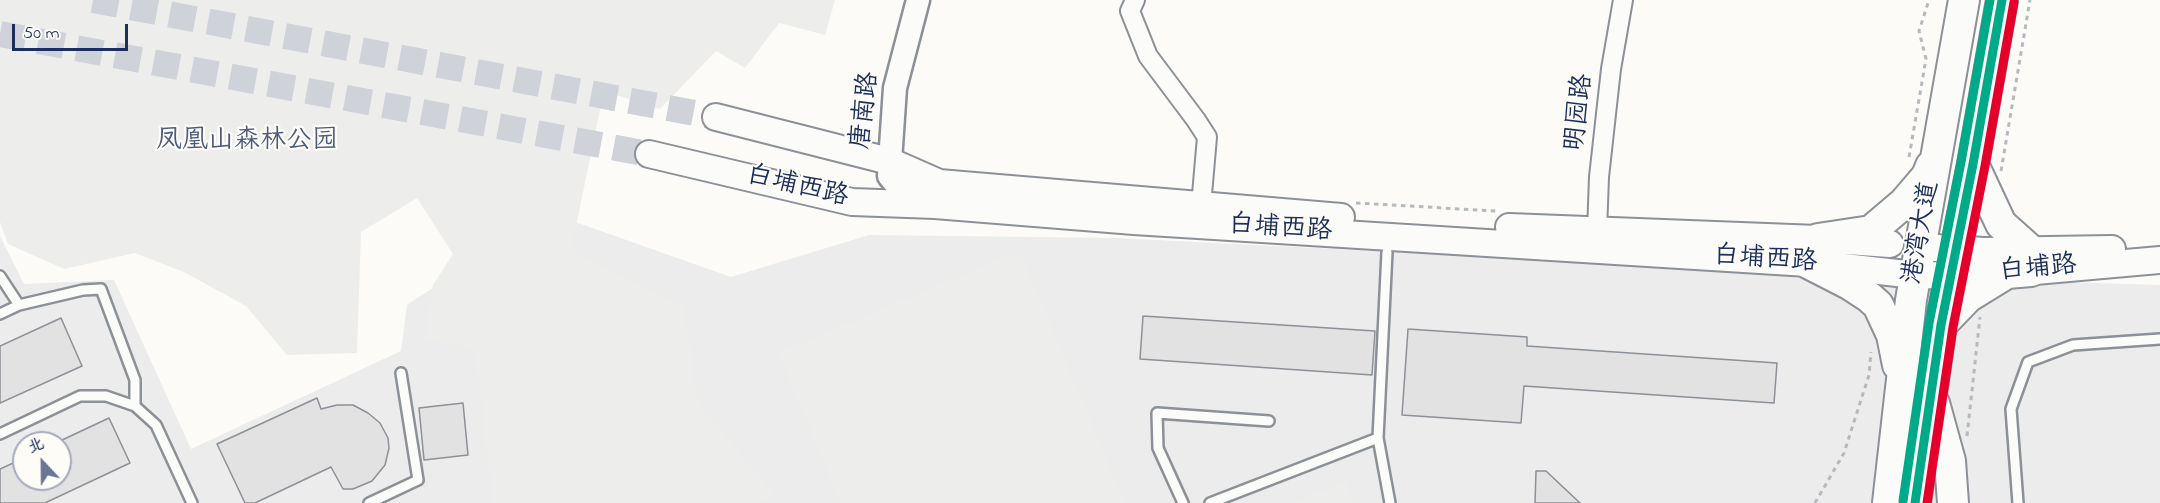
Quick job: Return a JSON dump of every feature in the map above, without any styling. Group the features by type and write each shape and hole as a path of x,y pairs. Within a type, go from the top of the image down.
{"highway":[{"name":"港湾大道","path":"1888,503 1918,261 1964,0"},
{"name":"港湾大道","path":"1915,503 1941,325 2002,0"},
{"path":"1947,94 1955,118 1965,123 1976,117 1984,98"},
{"path":"1902,385 1892,334 1878,305 1849,284 1813,251 1871,231 1904,203 1927,176 1936,153"},
{"path":"1941,325 1968,297 2030,260 2001,224 1973,164"},
{"path":"1931,393 1950,461 1953,503"}],"main road":[{"name":"白埔西路","path":"716,117 889,161 937,194 1134,221 1813,251 1890,244"},
{"name":"白埔西路","path":"649,154 852,202 937,194 1202,206 1403,222 1597,232 1918,261"},
{"name":"白埔路","path":"2030,260 2160,248"},
{"name":"白埔路","path":"1918,261 2160,260"}],"street":[{"name":"唐南路","path":"889,161 895,88 918,0"},
{"name":"唐南路","path":"928,0 906,79 902,123 910,162 937,194"},
{"path":"1135,0 1130,11 1148,56 1207,137 1202,206"},
{"name":"明园路","path":"1597,232 1599,177 1611,69 1623,0"},
{"path":"1890,244 1918,261"}],"lane":[{"path":"1387,252 1378,438 1390,503"},
{"path":"0,276 19,305"},
{"path":"0,314 19,305 83,290 100,289 135,380 135,406"},
{"path":"2018,503 2011,409 2028,362 2073,345 2160,339"},
{"path":"369,503 418,480 401,373"},
{"path":"0,434 80,396 106,396 135,406 156,425 192,503"},
{"path":"1183,503 1158,448 1157,413 1269,421"},
{"path":"1210,503 1378,438"}],"path":[{"path":"1907,167 1926,59 1919,31 1929,0"},
{"path":"2000,180 2030,0"},
{"path":"1354,203 1505,212"},
{"path":"1967,440 1981,315"},
{"path":"1815,503 1844,453 1869,375 1872,344"}],"shaded area":[{"path":"547,212 731,277 869,235 1116,238 1872,276 2160,285 2160,503 0,503 0,236 24,284 114,280 191,449 401,351 407,305"}],"green space":[{"name":"凤凰山森林公园","path":"0,0 835,0 825,35 779,23 745,68 716,51 660,109 604,91 571,250 684,306 697,401 774,494 757,503 487,503 492,500 475,349 424,339 433,285 453,254 417,198 361,232 357,353 287,355 246,306 184,272 135,253 64,269 8,244 0,222"},
{"path":"1020,251 1125,503 841,503 778,353"},
{"path":"1346,481 1355,503 1294,503"}],"building":[{"path":"1143,316 1375,331 1372,375 1140,359"},
{"path":"61,318 82,366 0,403 0,346"},
{"path":"1408,329 1527,337 1527,346 1777,363 1774,403 1524,386 1521,423 1402,415"},
{"path":"317,398 321,409 337,405 353,405 380,423 388,438 389,448 385,465 372,481 353,489 343,489 331,467 255,503 245,503 217,444"},
{"path":"463,403 468,455 424,460 419,408"},
{"path":"109,418 130,463 72,490 72,435"},
{"path":"12,464 12,491 70,491 45,503 0,503 0,469"},
{"path":"1536,471 1546,471 1580,503 1535,503"}],"tunnel":[{"path":"93,0 716,117"},
{"path":"0,34 649,154"}],"transit line":[{"path":"1903,501 1929,323 1990,0"},
{"path":"1915,503 1941,325 2002,0"},
{"path":"1927,503 1953,327 2014,2"}]}
